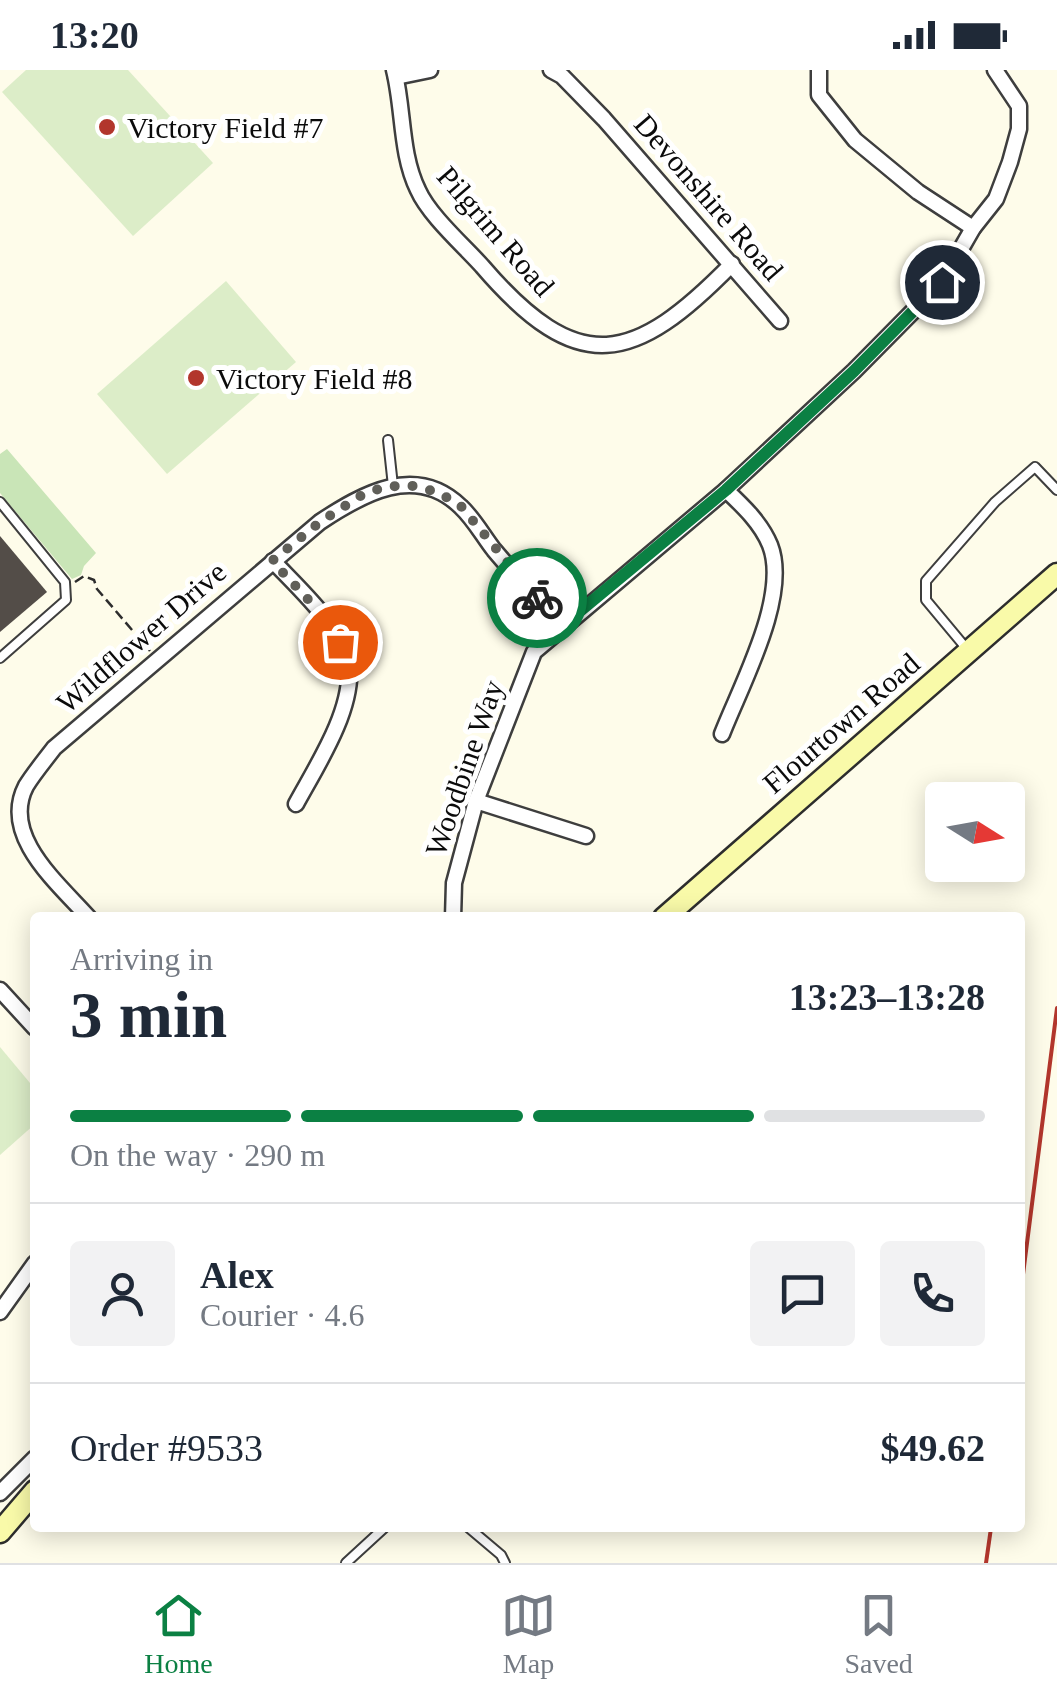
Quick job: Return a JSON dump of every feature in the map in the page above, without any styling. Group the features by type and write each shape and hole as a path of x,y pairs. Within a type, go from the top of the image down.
{"main road":[{"name":"Flourtown Road","path":"671,912 1057,574"},
{"path":"0,1532 30,1497"}],"street":[{"path":"395,74 430,70"},
{"name":"Devonshire Road","path":"551,70 562,76 604,120 780,320"},
{"path":"818,70 819,95 855,140 918,192 973,228"},
{"name":"Woodbine Way","path":"452,912 454,883 476,800 534,652 726,490 854,371 942,282 973,228 996,199 1018,128 1019,106 995,70"},
{"name":"Pilgrim Road","path":"395,74 406,158 419,193 527,315 564,338 612,347 638,338 685,309 732,264"},
{"path":"393,486 409,485 437,492 460,505 562,626"},
{"name":"Wildflower Drive","path":"84,912 30,850 19,806 26,786 54,748 272,561 320,522 362,495 393,486"},
{"path":"722,734 774,594 771,546 753,515 726,490"},
{"path":"272,561 320,612 340,642 349,666 334,733 296,804"},
{"path":"476,800 586,836"},
{"path":"0,990 30,1023"},
{"path":"0,1312 30,1270"},
{"path":"0,1493 30,1463"}],"lane":[{"path":"388,440 393,486"},
{"path":"969,651 926,600 926,582 995,502 1035,467 1057,490"},
{"path":"0,502 65,582 66,600 0,658"},
{"path":"346,1563 380,1532"},
{"path":"475,1532 505,1563"}],"path":[{"path":"72,584 84,576 94,580 157,660"}],"green space":[{"name":"Victory Field #7","path":"26,70 128,70 213,163 133,236 2,92"},
{"name":"Victory Field #8","path":"226,281 296,362 167,474 97,394"},
{"path":"7,449 96,553 81,575 72,579 0,493 0,454"},
{"path":"0,1047 30,1083 30,1128 0,1155"}],"building":[{"path":"0,536 47,592 0,632"}],"railway":[{"path":"1025,1259 1057,1008"},
{"path":"986,1563 990,1532"}],"way so far":[{"path":"340,642 320,612 272,561 320,522 362,495 384,487 409,485 437,492 460,505 537,598"}],"place":[{"name":"Victory Field #7","path":"107,127"},
{"name":"Victory Field #8","path":"196,378"}],"route":[{"path":"537,598 562,626 726,490 854,371 942,282"}]}
